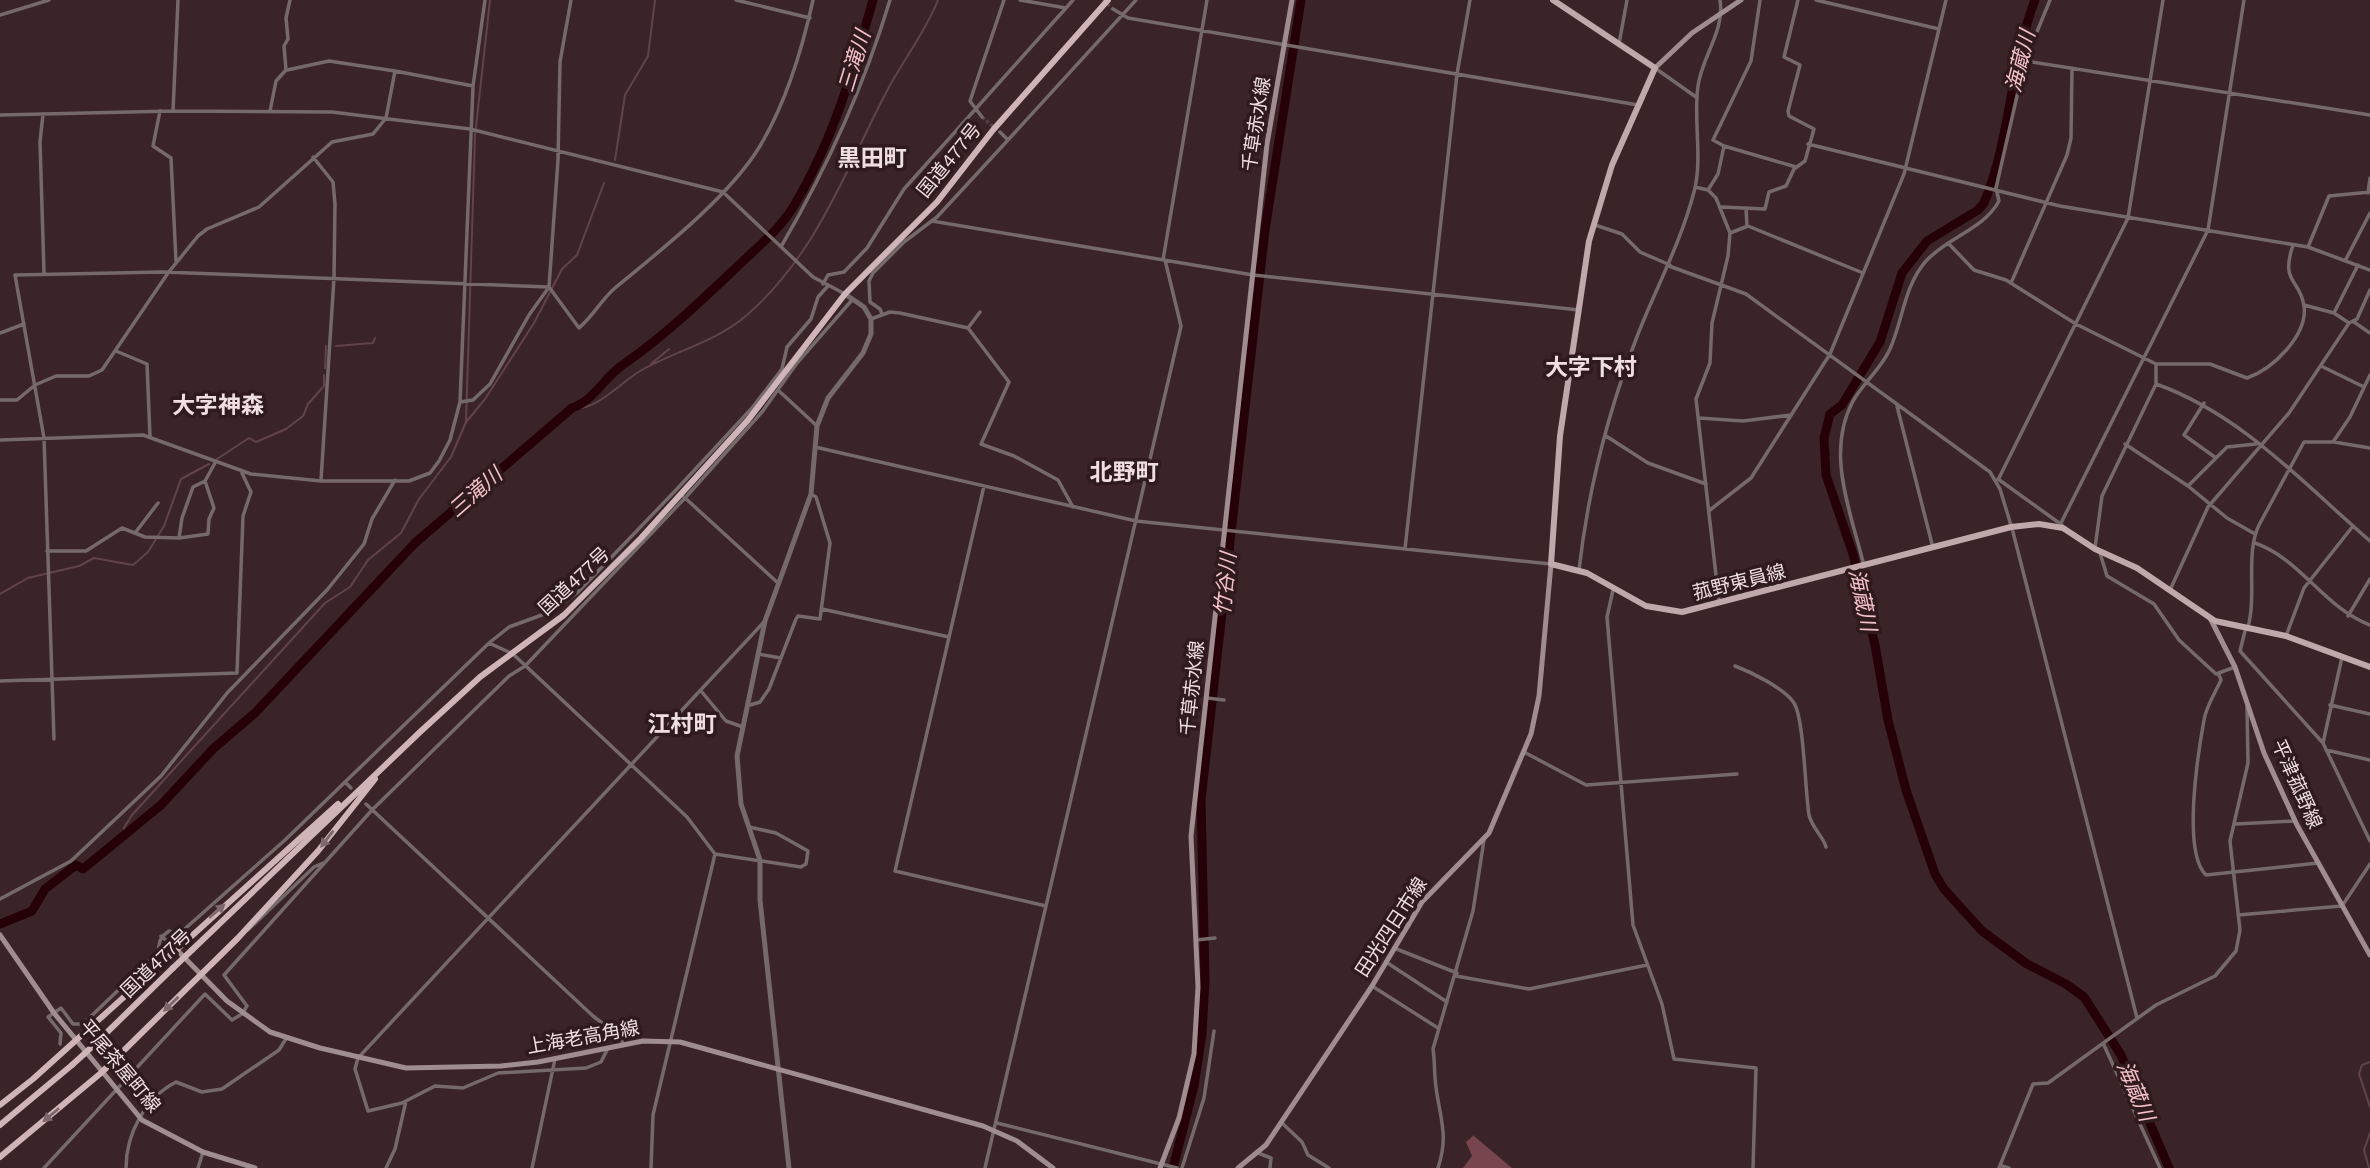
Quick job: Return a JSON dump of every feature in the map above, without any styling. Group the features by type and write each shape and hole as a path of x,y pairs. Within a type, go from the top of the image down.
{"highway":[{"name":"国道477号","path":"0,1125 94,1045 480,677 564,615 683,496 755,411 845,293 937,202 993,130 1108,0"},
{"path":"0,1157 101,1073 238,938 420,732"},
{"path":"0,1105 390,760"}],"main road":[{"name":"千草赤水線","path":"1163,1165 1179,1118 1195,1054 1198,987 1191,836 1227,529 1267,145 1292,0"},
{"path":"1553,0 1655,68"},
{"path":"1551,564 1558,449 1579,310 1593,224 1612,165 1655,68 1672,49 1741,0"},
{"name":"菰野東員線","path":"1551,564 1580,570 1646,606 1682,612 2011,527 2032,523 2062,526 2097,550 2137,568 2210,618 2286,636 2370,667"},
{"name":"田光四日市線","path":"1238,1168 1258,1153 1281,1122 1433,889 1485,840 1524,752 1539,696 1551,564"},
{"name":"平津菰野線","path":"2210,618 2235,667 2264,753 2295,821 2370,955"},
{"name":"平尾茶屋町線","path":"1,937 54,1013 142,1120 203,1152 255,1168"},
{"name":"上海老高角線","path":"175,948 242,1014 270,1032 358,1058 419,1069 500,1066 555,1059 643,1041 671,1041 778,1068 995,1130 1029,1148 1053,1168"}],"street":[{"path":"0,15 49,0"},
{"path":"173,111 178,0"},
{"path":"286,70 284,46 288,39 286,18 290,0"},
{"path":"0,440 150,436 242,473 321,481 416,480 430,473 450,440 461,402 473,86 485,0"},
{"path":"461,402 468,402 490,384 529,314 551,288 560,62 571,0"},
{"path":"736,0 810,18"},
{"path":"551,288 579,328 598,311 614,289 723,192 756,153 766,135 790,83 813,0"},
{"path":"781,245 803,212 836,145 890,0"},
{"path":"982,117 970,101 1004,0"},
{"path":"1020,0 1066,8"},
{"path":"60,1044 61,1033 48,1017 61,1008 73,1024 82,1024 158,952 157,944 162,936 169,931 179,934 345,782 489,643 509,627 550,612 578,592 752,408 782,369 787,347 811,319 828,275 844,272 867,248 904,189 1073,0"},
{"path":"882,314 880,309 870,302 869,289 873,274 904,242 932,221 1136,0"},
{"path":"985,1168 1181,326 1164,260 1207,0"},
{"path":"1405,549 1457,74 1470,0"},
{"path":"1619,44 1627,0"},
{"path":"1580,570 1587,510 1606,436 1636,338 1670,266 1695,187 1700,73 1722,12 1720,0"},
{"path":"1760,0 1754,51 1713,141 1797,167 1804,165 1814,129 1788,114 1800,65 1784,57 1798,0"},
{"path":"1816,0 1939,29"},
{"path":"1710,510 1751,478 1830,354 1906,167 1946,0"},
{"path":"1863,566 1839,454 1846,417 1889,350 1905,301 1919,270 1948,243 1993,211 1999,201 1996,188 2025,61 2050,0"},
{"path":"2137,1018 1998,479 2128,218 2163,0"},
{"path":"1593,224 1615,230 1636,249 1670,266 1746,294 2062,526 2207,230 2244,0"},
{"path":"1114,9 1121,16 1202,31 1638,105"},
{"path":"270,111 276,81 286,70 329,61 473,86"},
{"path":"2025,61 2370,115"},
{"path":"1655,68 1697,97"},
{"path":"2011,283 2047,202 2071,138 2072,68"},
{"path":"0,400 17,400 35,385 56,376 96,374 117,351 176,263 207,229 259,207 332,142 369,136 386,118 395,71"},
{"path":"160,111 153,146 172,158 176,263"},
{"path":"0,115 270,111 386,118 471,129 723,192 799,265 825,285 853,298 871,320 871,334 863,353 828,398 817,426 811,494 765,621 750,705 737,756 741,804 760,860 760,900 789,1168"},
{"path":"43,114 40,142 44,274"},
{"path":"1000,132 1008,140"},
{"path":"1808,144 2047,202 2308,247 2370,270"},
{"path":"1708,190 1718,174 1724,146"},
{"path":"313,157 333,182 334,190 334,278 321,481"},
{"path":"1721,207 1765,209 1769,192 1786,186 1797,167"},
{"path":"2308,247 2329,195 2369,193 2370,178"},
{"path":"1695,187 1708,190 1721,207 1730,233 1722,284 1712,323 1710,363 1696,393 1720,604"},
{"path":"1746,208 1747,227"},
{"path":"2346,261 2370,213"},
{"path":"932,221 1253,275 1579,310"},
{"path":"1730,233 1747,227 1863,273"},
{"path":"1948,243 1973,270 2011,283 2076,324 2156,364 2210,364 2250,378 2297,339 2304,304 2288,272 2293,245"},
{"path":"2334,313 2358,265"},
{"path":"54,739 44,438 15,275 169,273 551,288"},
{"path":"2170,590 2210,505 2289,413 2370,290"},
{"path":"44,1168 205,994 232,1020 242,1014 247,1006 224,975 372,810 509,676 525,666 683,496 778,390 797,363 853,298"},
{"path":"2304,304 2334,313 2370,333"},
{"path":"968,328 980,312"},
{"path":"871,320 882,314 900,313 968,328 1009,382 981,444 1014,456 1058,480 1073,507"},
{"path":"0,333 24,324"},
{"path":"117,351 147,364 150,436"},
{"path":"2156,364 2156,383 2102,496 2097,550 2107,576 2154,604 2179,640 2219,675 2221,680 2204,718 2194,827 2196,861 2206,875 2318,863"},
{"path":"2320,366 2364,387"},
{"path":"2333,442 2350,417 2370,375"},
{"path":"2156,383 2204,403 2290,470 2370,541"},
{"path":"778,390 817,426"},
{"path":"2204,403 2184,435 2216,458"},
{"path":"1896,404 1933,548"},
{"path":"1699,418 1742,421 1793,415"},
{"path":"1606,436 1648,463 1706,484"},
{"path":"2370,448 2333,442 2304,442 2255,534 2253,607 2240,651 2323,743 2370,841"},
{"path":"2125,444 2255,534"},
{"path":"2188,486 2227,447 2259,445"},
{"path":"815,447 1136,520 1551,564"},
{"path":"179,538 182,518 194,487 205,481 215,463"},
{"path":"0,681 237,673 243,516 251,492 242,473"},
{"path":"0,899 71,861 160,776 228,692 327,590 364,544 372,519 395,480"},
{"path":"47,551 86,551 122,528 155,537 179,538 208,534 209,519 214,509 205,481"},
{"path":"984,486 895,871 1047,906"},
{"path":"750,705 760,702 769,689 798,616 820,619 830,543 816,497 811,494"},
{"path":"683,496 778,583"},
{"path":"135,533 158,503"},
{"path":"154,508 159,512"},
{"path":"2286,636 2309,580 2353,526"},
{"path":"2255,543 2287,560 2348,616 2370,625"},
{"path":"2348,616 2370,579"},
{"path":"1614,587 1607,617 1633,925 1662,1004 1674,1059 1756,1068 1753,1168"},
{"path":"822,609 949,638"},
{"path":"608,1048 600,1062 593,1065 552,1072 498,1073 463,1088 435,1086 406,1101 368,1111 355,1069 358,1058 765,621"},
{"path":"489,643 513,654 687,817 715,854 801,867 806,864 808,851 776,833 749,827"},
{"path":"758,654 781,658"},
{"path":"2323,743 2342,657"},
{"path":"1735,666 1779,688 1795,704 1801,733 1809,815 1826,847"},
{"path":"2219,675 2235,667"},
{"path":"701,691 726,721 744,727"},
{"path":"1208,698 1223,700"},
{"path":"2009,1168 2000,1167 2033,1084 2048,1083 2137,1018 2224,968 2238,944 2231,841 2248,763 2248,702"},
{"path":"2330,705 2370,714"},
{"path":"2326,750 2370,760"},
{"path":"1524,752 1586,785 1737,774"},
{"path":"345,782 351,788"},
{"path":"366,804 593,1016 621,1037 623,1044"},
{"path":"2236,824 2295,821"},
{"path":"1438,1168 1445,1140 1433,1052 1473,911 1485,840"},
{"path":"651,1168 653,1115 715,854"},
{"path":"238,938 262,920 314,867 325,862"},
{"path":"2238,915 2342,906 2370,864"},
{"path":"162,936 175,948"},
{"path":"1195,940 1215,938"},
{"path":"1395,948 1456,974 1529,989 1647,965"},
{"path":"1386,962 1447,1002"},
{"path":"1372,986 1439,1028"},
{"path":"997,1123 1180,1168 1204,1098 1214,1031"},
{"path":"126,1168 129,1139 142,1120 146,1107 169,1086 176,1082 212,1093 222,1089 279,1050 287,1037"},
{"path":"2104,1043 2160,1168"},
{"path":"531,1168 555,1059"},
{"path":"386,1168 395,1149 406,1101"},
{"path":"1281,1122 1302,1142 1308,1155 1329,1168"},
{"path":"198,1168 203,1152"},
{"path":"1258,1153 1271,1158 1270,1168"}],"shaded area":[{"path":"1474,1135 1512,1168 1463,1168 1472,1156 1466,1142"}],"waterway":[{"path":"124,836 124,828 132,815 325,603 350,587 368,560 401,533 419,499 451,457 466,422 475,136 490,0"},
{"path":"615,160 625,95 648,56 655,0"},
{"name":"三滝川","path":"0,924 32,911 45,889 76,865 83,869 161,805 213,749 255,713 415,543 572,408 587,400 617,369 670,329 777,228 808,180 831,130 850,79 873,0"},
{"path":"572,408 590,406 640,371 722,332 747,315 772,291 812,237 889,87 938,0"},
{"name":"竹谷川","path":"1173,1168 1194,1086 1202,1034 1205,980 1201,800 1265,230 1301,0"},
{"name":"海蔵川","path":"2035,0 2020,50 2000,153 1984,203 1978,210 1927,241 1902,273 1880,342 1842,405 1830,414 1824,438 1826,475 1853,554 1875,645 1888,720 1906,790 1935,874 1944,889 1982,931 2027,964 2066,984 2084,997 2121,1055 2169,1168"},
{"path":"467,421 485,399 534,323 562,269 577,255 604,183"},
{"path":"336,346 373,343 375,338"},
{"path":"325,368 326,346"},
{"path":"651,364 669,349"},
{"path":"217,459 249,438 256,442 286,429 303,416 308,404 324,386 324,375"},
{"path":"0,594 28,578 79,566 94,558 133,565 148,552 164,526 181,479 209,464"},
{"path":"2370,1062 2362,1065 2359,1074 2370,1107"},
{"path":"2369,1168 2364,1150 2370,1133"}],"tunnel":[{"path":"1103,0 1113,9"},
{"path":"982,117 1000,132"}],"district":[{"name":"黒田町","path":"872,158"},
{"name":"大字下村","path":"1591,367"},
{"name":"大字神森","path":"218,405"},
{"name":"北野町","path":"1124,472"},
{"name":"江村町","path":"682,724"}]}
